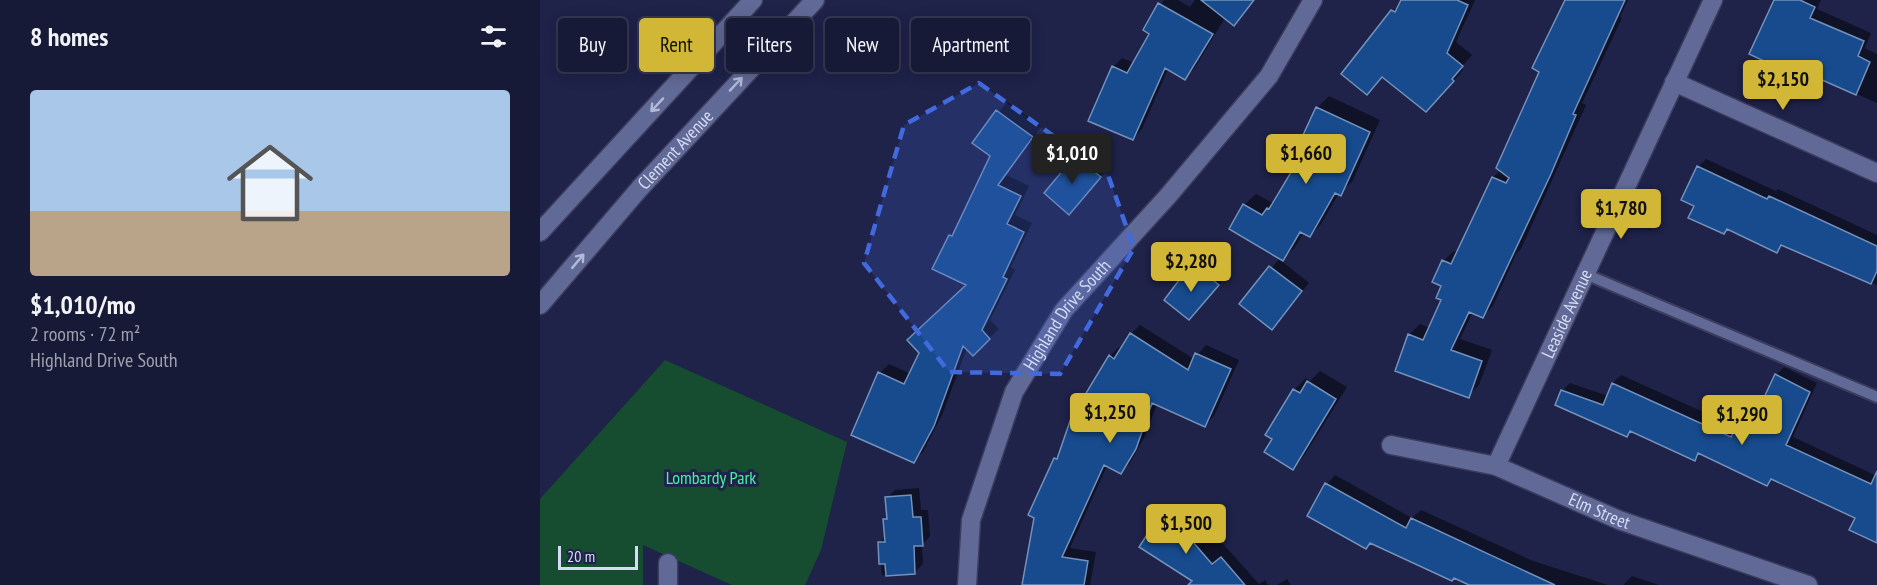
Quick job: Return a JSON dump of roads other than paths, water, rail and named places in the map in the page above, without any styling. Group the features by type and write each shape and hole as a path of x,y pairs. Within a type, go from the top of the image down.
{"street":[{"path":"540,232 753,0"},
{"name":"Clement Avenue","path":"540,305 639,188 815,0"},
{"name":"Highland Drive South","path":"967,585 971,520 1014,392 1064,310 1168,195 1269,76 1313,0"},
{"name":"Leaside Avenue","path":"1496,465 1713,0"},
{"path":"1674,82 1877,173"},
{"name":"Elm Street","path":"1391,445 1496,465 1619,520 1808,585"},
{"path":"668,562 668,585"}],"lane":[{"path":"1585,274 1877,397"}],"park label":[{"name":"Lombardy Park","path":"711,478"}]}
